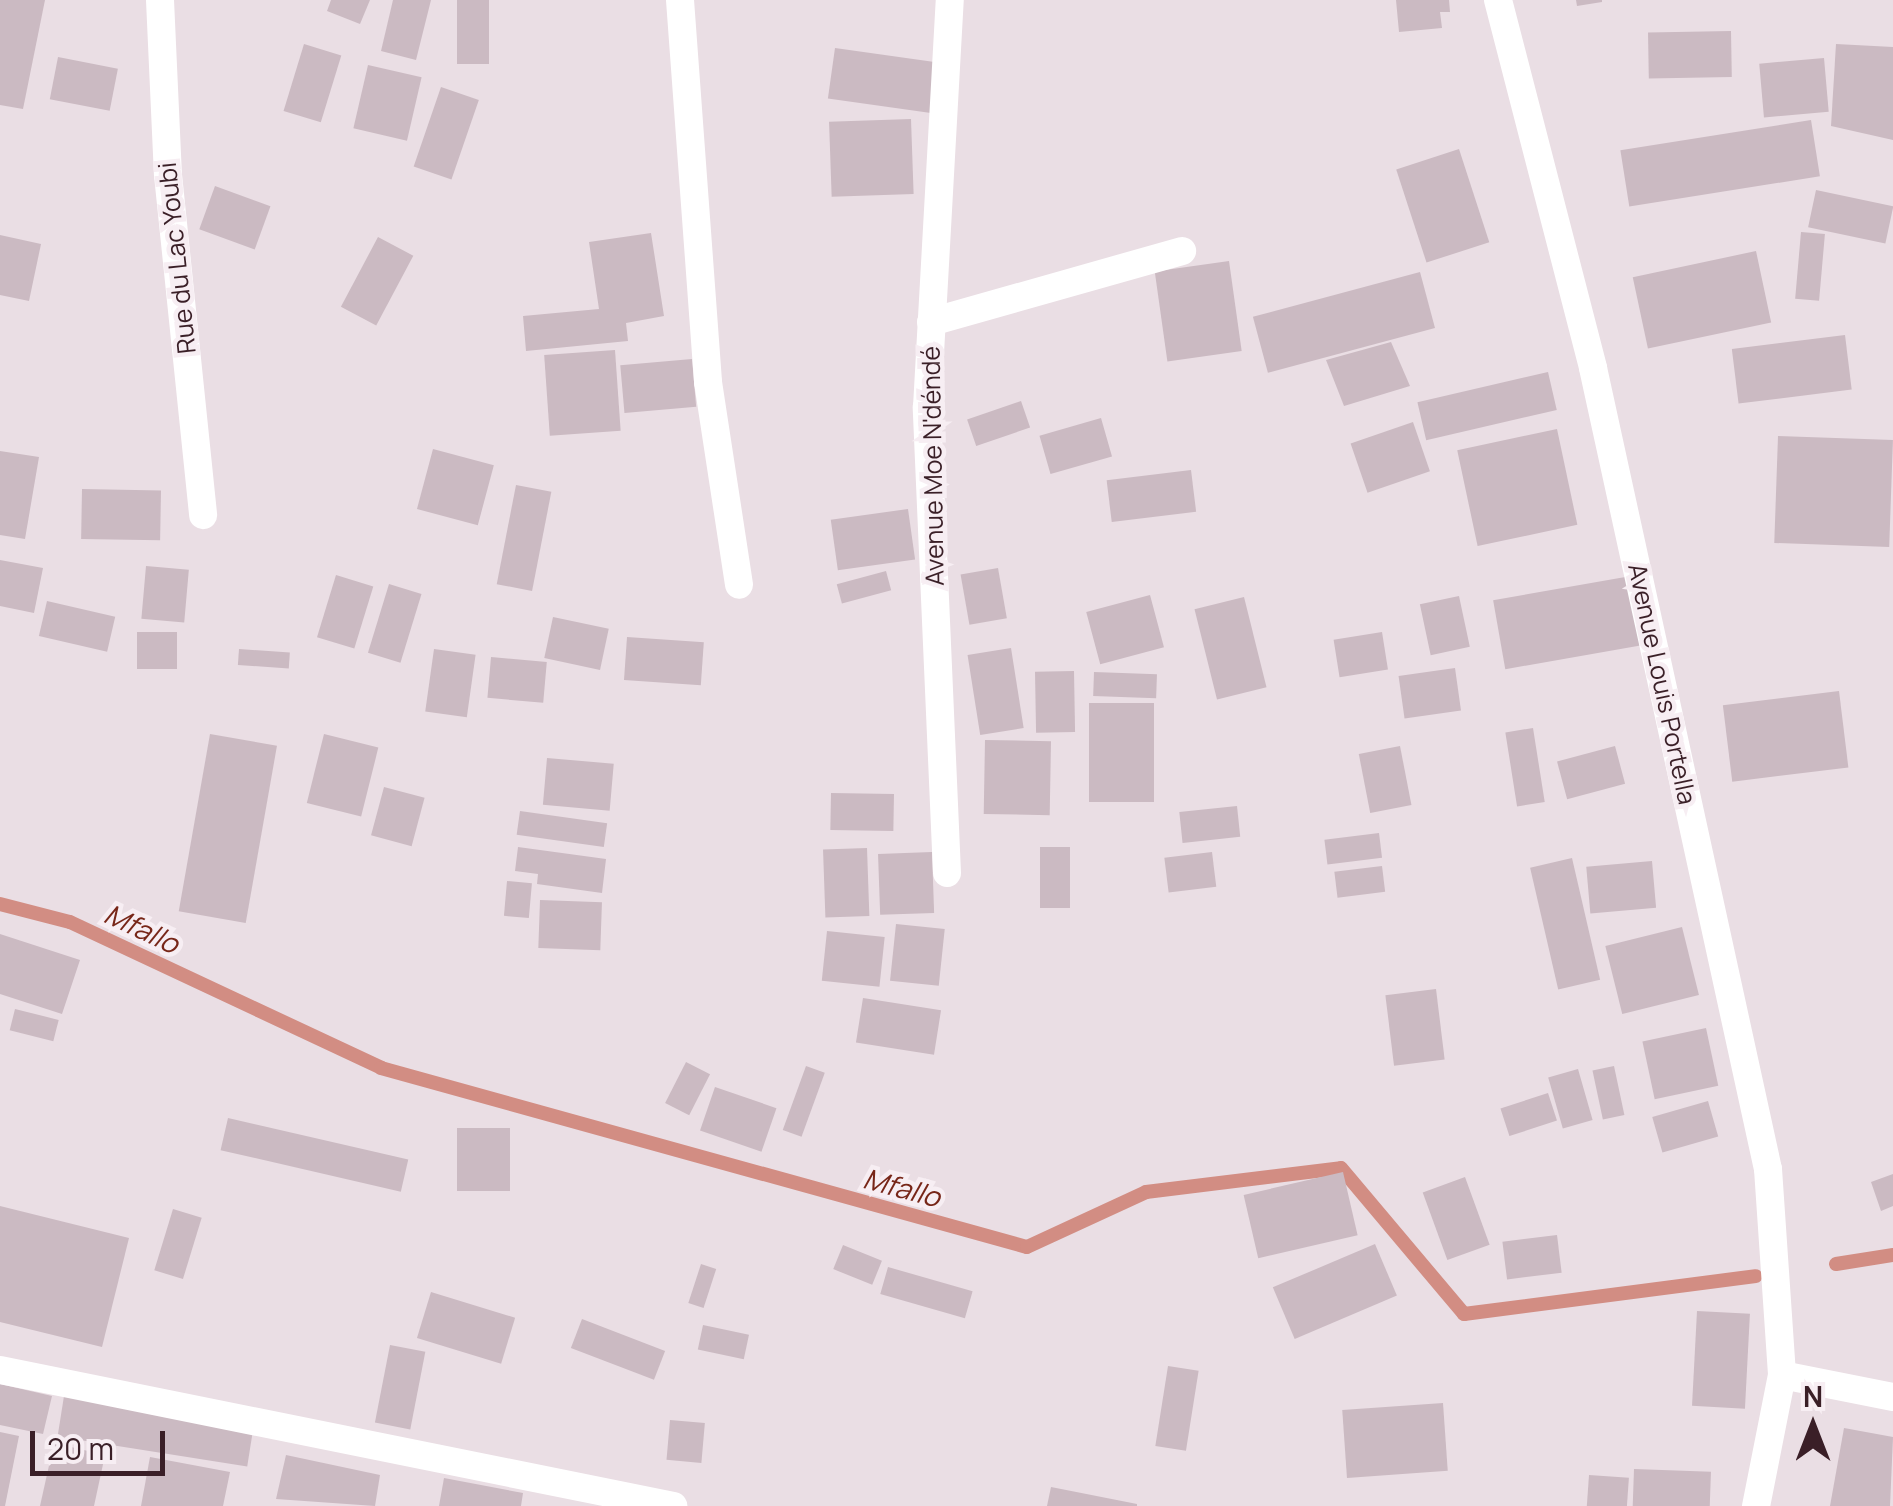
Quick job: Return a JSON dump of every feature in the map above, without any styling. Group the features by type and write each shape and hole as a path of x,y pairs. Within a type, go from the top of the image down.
{"street":[{"name":"Rue du Lac Youbi","path":"160,0 168,175 204,515"},
{"path":"680,0 708,382 740,585"},
{"name":"Avenue Moe N'déndé","path":"946,873 931,322 950,0"},
{"name":"Avenue Louis Portella","path":"1498,0 1592,368 1768,1169 1782,1375 1756,1506"},
{"path":"931,322 1182,251"},
{"path":"0,1370 673,1506"},
{"path":"1782,1375 1893,1397"}],"building":[{"path":"0,0 45,0 23,109 0,105"},
{"path":"331,0 370,0 360,24 327,11"},
{"path":"393,0 431,0 416,60 381,51"},
{"path":"457,0 489,0 489,64 457,64"},
{"path":"1396,0 1449,0 1450,12 1440,12 1442,28 1399,32"},
{"path":"1576,0 1602,0 1602,2 1577,6"},
{"path":"1731,31 1732,77 1649,78 1648,32"},
{"path":"304,44 341,55 321,122 284,111"},
{"path":"1836,44 1893,47 1893,140 1831,126"},
{"path":"835,48 938,62 931,113 828,99"},
{"path":"58,57 118,69 110,111 50,99"},
{"path":"1824,58 1829,112 1764,117 1759,64"},
{"path":"368,65 422,77 407,141 353,128"},
{"path":"441,87 479,100 451,179 414,166"},
{"path":"911,119 914,194 832,197 829,122"},
{"path":"1811,120 1820,176 1629,206 1620,150"},
{"path":"1459,149 1489,242 1427,263 1396,169"},
{"path":"215,186 270,206 255,249 199,229"},
{"path":"1816,190 1893,206 1885,244 1808,227"},
{"path":"1801,232 1825,234 1819,301 1795,299"},
{"path":"651,233 664,316 626,323 628,341 526,351 523,316 599,309 589,242"},
{"path":"0,235 41,244 29,301 0,295"},
{"path":"378,237 413,256 376,326 341,307"},
{"path":"1756,251 1771,322 1648,349 1633,277"},
{"path":"1229,261 1242,351 1167,362 1155,271"},
{"path":"1420,272 1435,328 1268,373 1253,317"},
{"path":"1845,335 1852,390 1739,403 1732,349"},
{"path":"1391,342 1410,386 1344,406 1326,360"},
{"path":"615,350 621,431 550,436 544,355"},
{"path":"692,359 696,407 624,413 620,365"},
{"path":"1548,372 1557,410 1426,440 1417,402"},
{"path":"1021,401 1030,427 976,446 967,420"},
{"path":"1101,418 1112,456 1051,474 1039,436"},
{"path":"1413,422 1430,471 1368,493 1351,443"},
{"path":"1557,429 1577,525 1478,546 1457,450"},
{"path":"1778,436 1893,440 1889,547 1774,543"},
{"path":"433,449 494,465 478,525 417,509"},
{"path":"0,451 39,457 25,539 0,535"},
{"path":"1191,470 1196,512 1112,522 1107,480"},
{"path":"516,485 551,492 532,591 497,584"},
{"path":"82,489 161,490 160,540 81,539"},
{"path":"908,509 915,560 838,570 831,520"},
{"path":"0,560 43,568 34,613 0,606"},
{"path":"146,566 189,570 184,623 141,619"},
{"path":"998,568 1007,618 969,625 961,575"},
{"path":"886,571 891,590 842,604 837,584"},
{"path":"336,575 373,586 354,649 317,637"},
{"path":"1631,576 1643,645 1505,669 1493,600"},
{"path":"389,584 422,594 400,663 368,653"},
{"path":"1150,595 1164,647 1100,664 1086,612"},
{"path":"1459,596 1470,647 1431,655 1420,604"},
{"path":"1244,597 1266,687 1217,700 1195,609"},
{"path":"47,601 115,617 107,652 39,636"},
{"path":"553,617 609,629 600,670 544,658"},
{"path":"137,632 177,632 177,669 137,669"},
{"path":"1382,632 1388,670 1340,677 1334,640"},
{"path":"627,637 704,642 701,685 624,680"},
{"path":"1011,648 1024,728 980,735 968,655"},
{"path":"239,649 290,653 289,669 238,665"},
{"path":"434,649 476,655 467,717 425,711"},
{"path":"491,657 547,662 543,703 487,698"},
{"path":"1455,668 1461,711 1405,719 1399,676"},
{"path":"1074,671 1075,732 1036,733 1035,672"},
{"path":"1094,672 1157,674 1156,698 1093,696"},
{"path":"1839,691 1848,767 1732,782 1723,705"},
{"path":"1089,703 1154,703 1154,802 1089,802"},
{"path":"1533,728 1545,802 1517,806 1505,732"},
{"path":"210,734 277,746 246,923 179,911"},
{"path":"324,734 378,748 361,816 307,803"},
{"path":"985,740 1051,741 1050,815 984,814"},
{"path":"1400,746 1411,805 1370,813 1359,754"},
{"path":"1615,746 1625,784 1567,799 1557,762"},
{"path":"547,758 614,764 610,811 543,805"},
{"path":"384,787 425,798 412,846 371,835"},
{"path":"831,793 894,794 893,831 830,830"},
{"path":"1237,806 1240,837 1183,843 1179,812"},
{"path":"520,811 607,823 604,847 517,835"},
{"path":"1379,833 1382,858 1327,865 1324,840"},
{"path":"518,847 606,859 602,893 537,884 538,874 515,871"},
{"path":"1040,847 1070,847 1070,908 1040,908"},
{"path":"867,848 869,916 825,917 823,850"},
{"path":"932,852 934,913 880,915 878,854"},
{"path":"1212,852 1216,887 1169,893 1164,858"},
{"path":"1572,858 1600,980 1558,989 1530,868"},
{"path":"1652,861 1656,908 1590,914 1586,867"},
{"path":"1382,866 1385,892 1338,898 1334,872"},
{"path":"507,881 532,883 529,918 504,916"},
{"path":"540,900 602,902 600,950 538,948"},
{"path":"896,924 945,929 939,986 890,981"},
{"path":"1682,927 1699,995 1622,1014 1605,946"},
{"path":"827,931 885,937 879,987 822,981"},
{"path":"0,934 80,960 62,1014 0,994"},
{"path":"1436,989 1445,1059 1394,1066 1385,995"},
{"path":"863,998 941,1010 934,1055 856,1042"},
{"path":"15,1009 59,1020 53,1041 10,1030"},
{"path":"1706,1028 1718,1086 1655,1099 1642,1042"},
{"path":"686,1062 710,1074 689,1115 665,1103"},
{"path":"806,1066 825,1073 802,1137 783,1130"},
{"path":"1614,1066 1624,1115 1603,1119 1592,1071"},
{"path":"1578,1069 1593,1120 1563,1128 1548,1078"},
{"path":"715,1087 776,1108 761,1152 700,1130"},
{"path":"1548,1093 1557,1121 1509,1136 1500,1108"},
{"path":"1708,1101 1718,1137 1662,1153 1652,1117"},
{"path":"228,1118 408,1160 401,1192 221,1150"},
{"path":"457,1128 510,1128 510,1191 457,1191"},
{"path":"1343,1172 1358,1235 1258,1258 1244,1195"},
{"path":"1893,1174 1893,1206 1881,1211 1871,1182"},
{"path":"1465,1177 1490,1245 1447,1260 1423,1192"},
{"path":"0,1206 129,1238 102,1347 0,1322"},
{"path":"173,1209 202,1218 183,1279 154,1270"},
{"path":"1557,1235 1562,1273 1507,1279 1502,1242"},
{"path":"1375,1244 1397,1296 1295,1339 1273,1287"},
{"path":"843,1245 882,1261 872,1285 833,1269"},
{"path":"701,1264 716,1269 704,1308 688,1303"},
{"path":"888,1267 973,1291 965,1318 880,1294"},
{"path":"431,1292 515,1318 501,1364 417,1338"},
{"path":"1697,1311 1750,1314 1745,1409 1692,1406"},
{"path":"582,1319 665,1351 654,1380 571,1348"},
{"path":"703,1325 749,1335 744,1359 698,1349"},
{"path":"390,1345 425,1352 410,1429 375,1423"},
{"path":"1168,1366 1199,1371 1186,1451 1155,1446"},
{"path":"0,1384 52,1396 43,1434 0,1425"},
{"path":"64,1396 254,1426 247,1467 58,1436"},
{"path":"1443,1403 1448,1471 1347,1478 1342,1410"},
{"path":"670,1420 705,1423 701,1463 667,1460"},
{"path":"1844,1428 1893,1437 1890,1506 1830,1506"},
{"path":"0,1432 19,1436 5,1506 0,1506"},
{"path":"54,1443 105,1455 94,1506 40,1506"},
{"path":"286,1455 380,1475 375,1506 276,1499"},
{"path":"150,1457 230,1472 223,1506 141,1506"},
{"path":"1634,1469 1711,1472 1710,1506 1633,1506"},
{"path":"1589,1475 1629,1478 1627,1506 1587,1506"},
{"path":"444,1478 523,1493 521,1506 439,1506"},
{"path":"1051,1487 1137,1504 1137,1506 1047,1506"}],"waterway":[{"name":"Mfallo","path":"0,904 70,922 381,1068 1027,1247 1146,1192 1341,1168 1464,1314 1756,1276"},
{"name":"Mfallo","path":"1836,1264 1893,1255"}]}
